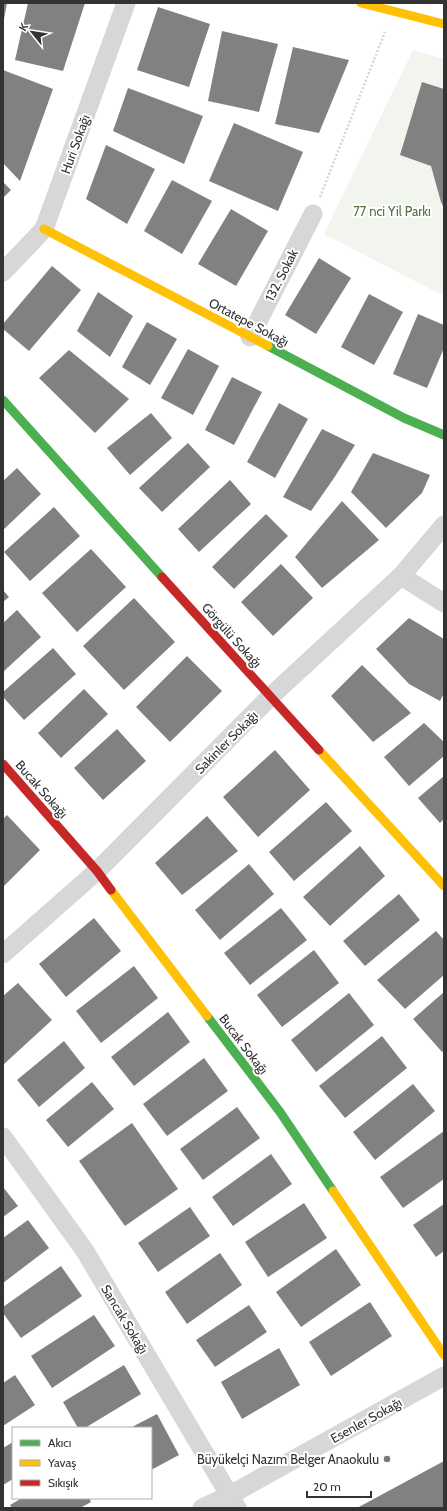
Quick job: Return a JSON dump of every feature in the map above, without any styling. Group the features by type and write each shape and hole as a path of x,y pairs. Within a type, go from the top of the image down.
{"street":[{"name":"Huri Sokağı","path":"3,272 44,229 126,3"},
{"path":"361,3 443,21"},
{"name":"132. Sokak","path":"250,337 313,214"},
{"name":"Ortatepe Sokağı","path":"44,229 404,418 444,435"},
{"name":"Görgülü Sokağı","path":"3,400 270,697 444,886"},
{"name":"Sakinler Sokağı","path":"3,954 97,871 270,697 401,576 444,526"},
{"path":"401,576 444,603"},
{"name":"Bucak Sokağı","path":"3,764 97,871 280,1112 444,1355"},
{"name":"Sancak Sokağı","path":"3,1137 85,1251 233,1502"},
{"name":"Esenler Sokağı","path":"202,1508 233,1502 444,1376"}],"path":[{"path":"313,214 394,10"}],"green space":[{"name":"77 nci Yil Parkı","path":"413,50 444,59 444,296 324,234"}],"building":[{"path":"3,3 7,3 4,19 3,19"},
{"path":"28,3 85,3 63,71 15,60"},
{"path":"158,7 210,24 189,87 137,70"},
{"path":"222,31 278,44 259,112 208,101"},
{"path":"293,47 349,60 319,133 275,124"},
{"path":"3,70 53,89 20,181 3,163"},
{"path":"422,82 444,89 444,208 431,166 400,155"},
{"path":"128,88 203,116 184,164 113,131"},
{"path":"234,123 303,152 278,211 209,181"},
{"path":"106,145 155,169 127,224 86,199"},
{"path":"172,180 212,201 182,254 144,231"},
{"path":"3,182 11,190 3,198"},
{"path":"231,209 268,231 236,286 198,264"},
{"path":"319,258 351,278 316,334 285,315"},
{"path":"52,266 81,290 29,351 3,329 3,324"},
{"path":"98,292 133,316 110,357 77,331"},
{"path":"369,294 403,312 374,365 341,347"},
{"path":"418,314 444,325 444,348 427,388 393,374"},
{"path":"147,322 177,339 150,385 122,367"},
{"path":"188,349 219,366 193,415 161,398"},
{"path":"69,350 129,399 95,433 39,378"},
{"path":"232,377 262,392 234,445 205,430"},
{"path":"279,403 308,419 275,478 247,462"},
{"path":"151,413 172,438 130,475 107,448"},
{"path":"322,429 355,445 311,511 283,497"},
{"path":"188,443 210,467 162,512 139,488"},
{"path":"373,453 430,475 422,493 386,528 351,492"},
{"path":"17,468 41,494 3,530 3,481"},
{"path":"230,480 251,504 199,552 178,529"},
{"path":"342,501 379,540 322,588 295,557"},
{"path":"54,507 80,536 30,581 4,552"},
{"path":"266,514 288,536 234,589 212,567"},
{"path":"91,549 126,587 77,632 42,593"},
{"path":"281,564 313,598 273,636 241,602"},
{"path":"3,590 9,597 3,602"},
{"path":"134,598 175,642 124,690 83,646"},
{"path":"17,610 41,637 3,672 3,623"},
{"path":"409,618 444,639 444,693 440,701 409,684 376,649"},
{"path":"53,648 76,674 24,720 3,697 3,692"},
{"path":"187,656 222,691 170,742 136,707"},
{"path":"362,665 411,713 373,742 331,696"},
{"path":"84,689 108,714 61,758 38,733"},
{"path":"424,723 444,742 444,756 409,786 384,757"},
{"path":"117,729 146,761 103,800 74,768"},
{"path":"275,750 310,790 258,837 223,797"},
{"path":"444,776 444,819 440,823 418,798"},
{"path":"326,802 352,831 294,881 269,852"},
{"path":"7,815 40,850 3,887 3,819"},
{"path":"207,816 238,851 182,895 155,863"},
{"path":"360,846 385,876 330,926 303,897"},
{"path":"249,864 274,894 220,940 195,910"},
{"path":"399,894 420,920 365,966 343,941"},
{"path":"281,908 307,940 250,985 224,953"},
{"path":"94,918 121,951 66,997 39,964"},
{"path":"436,931 444,940 444,975 405,1009 377,980"},
{"path":"314,950 339,983 282,1027 257,995"},
{"path":"134,966 158,998 101,1043 76,1011"},
{"path":"18,983 52,1020 3,1065 3,996"},
{"path":"444,992 444,1050 442,1052 413,1019"},
{"path":"349,993 374,1025 316,1072 291,1040"},
{"path":"168,1012 190,1042 134,1086 111,1057"},
{"path":"382,1036 407,1068 345,1118 319,1086"},
{"path":"64,1041 85,1068 39,1107 17,1080"},
{"path":"204,1058 228,1091 167,1136 143,1104"},
{"path":"92,1082 114,1109 68,1147 46,1120"},
{"path":"413,1084 435,1111 375,1160 353,1132"},
{"path":"237,1107 260,1138 203,1180 180,1149"},
{"path":"132,1123 178,1189 125,1226 79,1161"},
{"path":"444,1131 444,1179 403,1208 380,1177"},
{"path":"271,1154 292,1184 233,1226 212,1197"},
{"path":"3,1187 18,1206 3,1217"},
{"path":"304,1203 327,1238 268,1277 245,1242"},
{"path":"444,1204 444,1251 436,1257 413,1225"},
{"path":"190,1207 210,1236 158,1272 138,1243"},
{"path":"28,1220 49,1248 3,1283 3,1238"},
{"path":"336,1249 361,1285 301,1327 276,1292"},
{"path":"220,1253 242,1285 187,1324 165,1292"},
{"path":"61,1266 82,1296 21,1338 3,1313 3,1307"},
{"path":"370,1302 392,1336 331,1376 309,1342"},
{"path":"249,1305 267,1332 215,1367 196,1340"},
{"path":"94,1315 115,1346 52,1388 31,1356"},
{"path":"279,1348 300,1385 242,1419 221,1382"},
{"path":"124,1365 141,1394 87,1427 77,1427 63,1402"},
{"path":"15,1375 35,1405 3,1426 3,1383"},
{"path":"157,1414 179,1455 152,1469 152,1427 132,1427"},
{"path":"12,1443 12,1480 3,1485 3,1448"},
{"path":"444,1461 444,1508 357,1508"},
{"path":"20,1499 90,1499 91,1502 80,1508 12,1508 10,1505"}],"traffic: fast":[{"path":"268,346 404,418 444,435"},
{"path":"3,400 162,577"},
{"path":"207,1016 280,1112 333,1191"}],"traffic: slow":[{"path":"361,3 444,24"},
{"path":"44,229 268,346"},
{"path":"319,750 444,886"},
{"path":"111,890 207,1016"},
{"path":"333,1191 444,1355"}],"traffic: jam":[{"path":"162,577 319,750"},
{"path":"3,764 97,871 111,890"}],"place":[{"name":"Büyükelçi Nazım Belger Anaokulu","path":"387,1459"}]}
